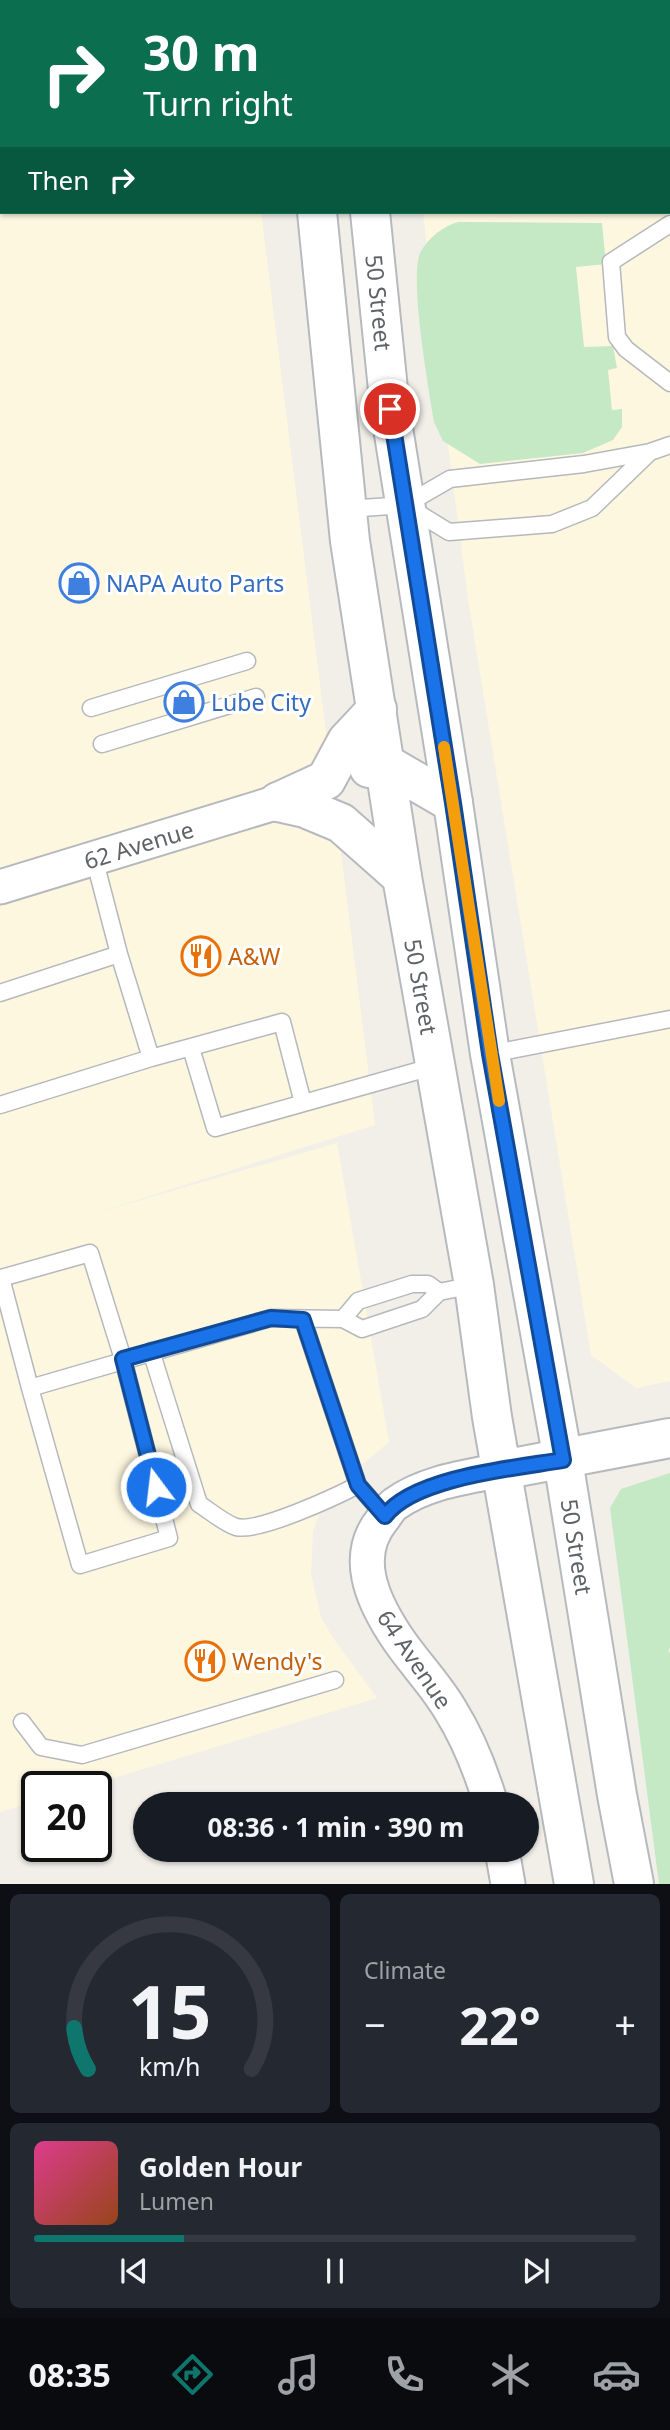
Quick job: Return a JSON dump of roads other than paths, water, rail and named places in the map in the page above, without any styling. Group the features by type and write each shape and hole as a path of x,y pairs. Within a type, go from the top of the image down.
{"main road":[{"name":"50 Street","path":"317,214 346,509 402,877 435,1066 456,1288 502,1470 573,1884"},
{"name":"50 Street","path":"370,214 390,409 490,1054 563,1460 634,1884"},
{"path":"326,780 347,741 377,709"},
{"path":"278,802 326,780 384,763 453,803"},
{"path":"278,802 305,808 341,823 402,877"},
{"path":"502,1470 670,1438"}],"street":[{"name":"62 Avenue","path":"0,887 278,802"},
{"name":"64 Avenue","path":"487,1792 475,1757 451,1710 395,1636 379,1608 370,1584 365,1558 374,1529 393,1504 420,1490 460,1478 502,1470"},
{"path":"504,1862 508,1884"}],"lane":[{"path":"670,224 611,262 617,337 626,349 670,383"},
{"path":"346,509 405,505 450,479 584,464 650,452 670,445"},
{"path":"405,505 449,532 552,524 592,508 650,452"},
{"path":"91,708 247,661"},
{"path":"102,744 256,697"},
{"path":"94,858 119,954 151,1058"},
{"path":"0,993 119,954"},
{"path":"490,1054 670,1019"},
{"path":"0,1105 151,1058 282,1022 303,1103"},
{"path":"191,1048 215,1128 435,1066"},
{"path":"90,1253 123,1359 169,1538 80,1565 0,1278 90,1253"},
{"path":"342,1319 358,1301 412,1284 456,1288"},
{"path":"30,1388 271,1318 342,1319 362,1329 422,1309 456,1288"},
{"path":"303,1320 358,1485 385,1516"},
{"path":"151,1351 199,1504 237,1527 257,1524 313,1507 358,1485"},
{"path":"22,1722 41,1747 82,1755 335,1680"}],"place":[{"name":"NAPA Auto Parts","path":"79,583"},
{"name":"Lube City","path":"184,702"},
{"name":"A&W","path":"201,956"},
{"name":"Wendy's","path":"205,1661"}]}
